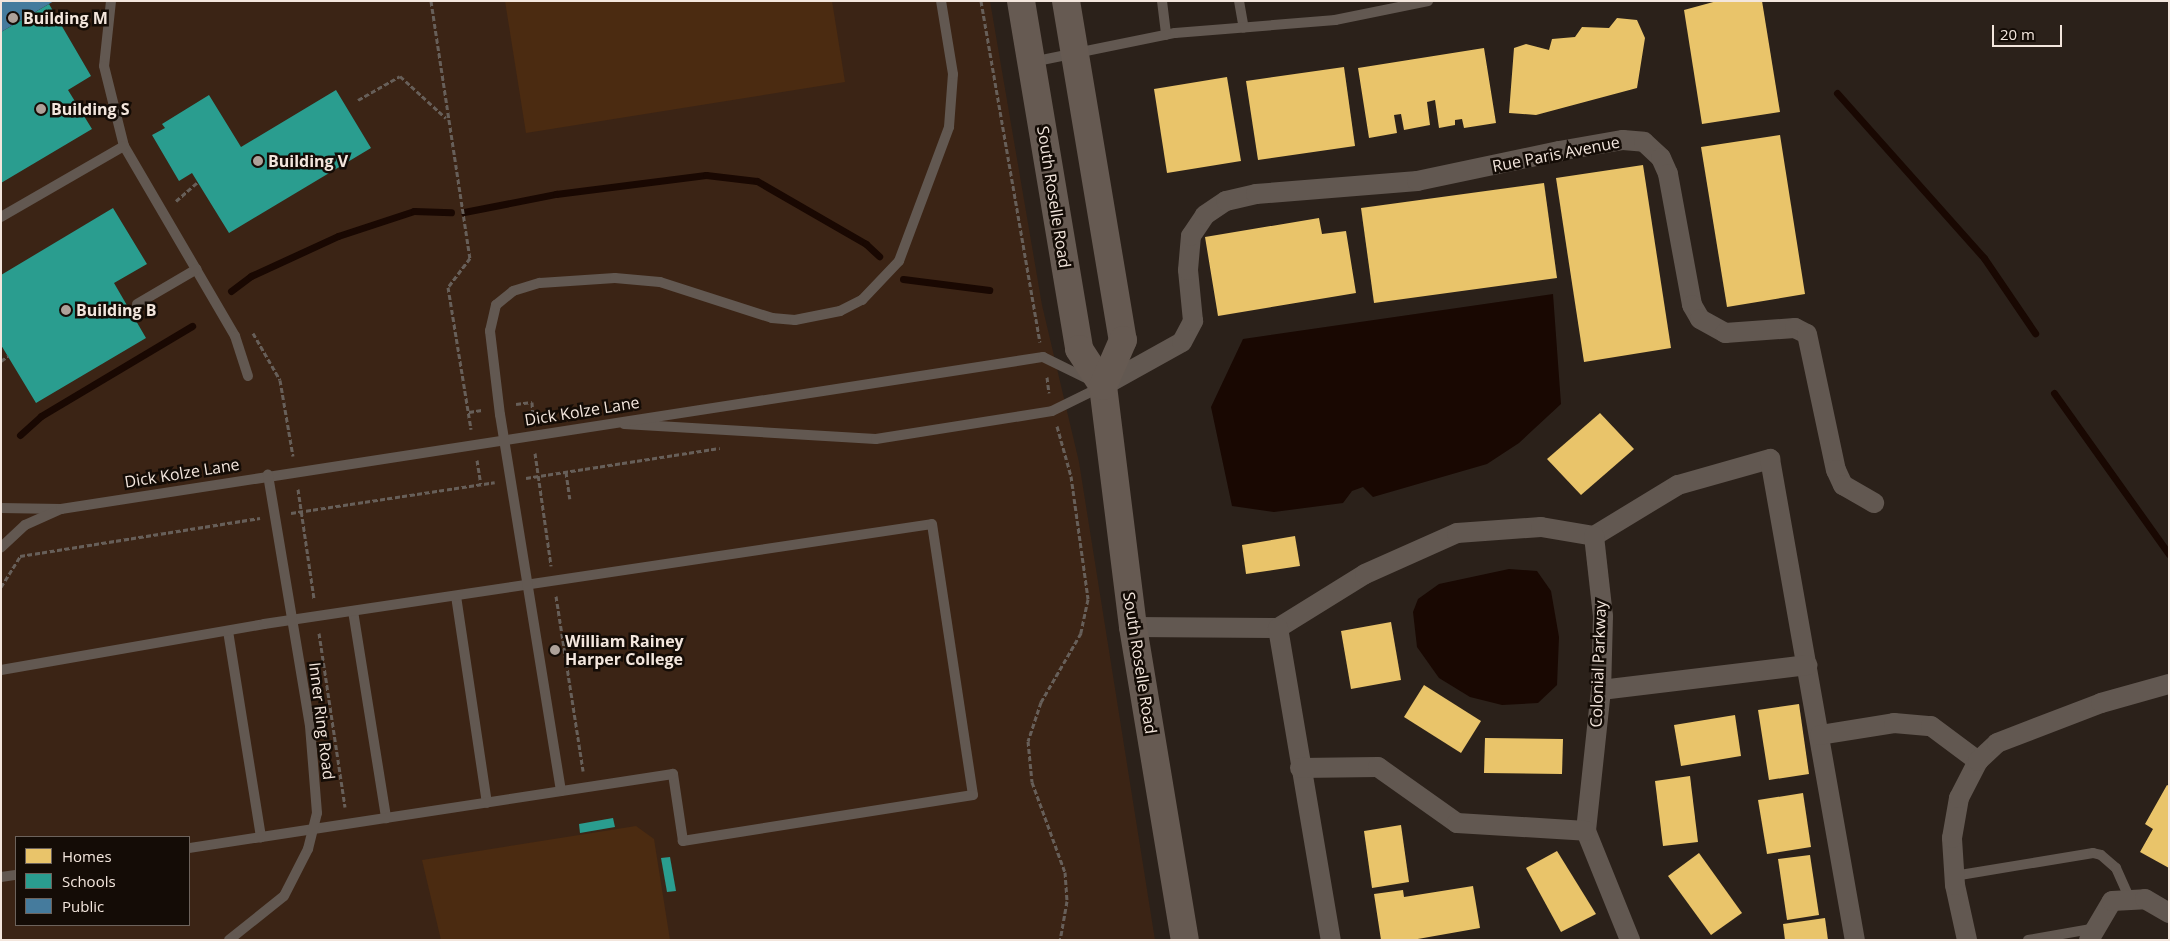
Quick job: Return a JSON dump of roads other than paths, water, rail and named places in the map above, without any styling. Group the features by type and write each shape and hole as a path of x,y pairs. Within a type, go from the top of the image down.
{"main road":[{"name":"South Roselle Road","path":"1021,1 1079,349 1103,386 1134,627 1185,940"},
{"path":"1066,1 1123,340 1103,386"}],"street":[{"name":"Rue Paris Avenue","path":"1103,386 1182,342 1193,321 1188,270 1191,236 1205,215 1226,201 1256,194 1417,181 1559,150 1624,140 1644,142 1660,158 1668,174 1692,306 1700,319 1725,333 1795,328 1807,334 1836,470 1842,485 1874,503"},
{"path":"1134,627 1278,628 1365,574 1457,533 1540,527 1594,536 1678,485 1770,459 1808,665 1855,940"},
{"name":"Colonial Parkway","path":"1594,536 1603,616 1601,690 1586,831 1623,938"},
{"path":"1278,628 1300,768 1331,940"},
{"path":"1601,690 1808,665"},
{"path":"1967,940 1954,876 1952,838 1959,798 1978,761 1997,742 2101,703 2169,684"},
{"path":"1820,735 1894,723 1931,726 1978,761"},
{"path":"1300,768 1378,767 1457,823 1586,831"},
{"path":"2090,934 2112,900 2145,899 2169,913"}],"lane":[{"path":"111,1 104,66 124,146 235,336 248,376"},
{"path":"561,791 500,416 490,331 496,306 512,291 571,279 660,282 772,318 795,320 840,311 883,283 899,261 949,128 953,74 941,1"},
{"path":"1162,1 1166,35"},
{"path":"1239,1 1244,28"},
{"path":"1031,62 1166,35 1335,20 1428,1"},
{"path":"1,217 124,146"},
{"path":"137,304 197,269"},
{"name":"Dick Kolze Lane","path":"61,509 268,474 1043,357 1103,386"},
{"path":"605,422 876,439 1052,411 1103,386"},
{"name":"Inner Ring Road","path":"229,940 284,896 315,829 310,726 268,474"},
{"path":"1,508 61,509"},
{"path":"1,547 24,525 61,509"},
{"path":"1,670 317,616 932,524 973,795 683,841 673,774 190,848"},
{"path":"456,596 487,803"},
{"path":"353,611 386,818"},
{"path":"228,631 261,837"},
{"path":"1954,876 2093,854 2101,855 2116,868 2130,899"},
{"path":"1,877 15,875"},
{"path":"2028,940 2090,934"}],"waterway":[{"path":"1837,93 1984,258 2035,333"},
{"path":"464,212 556,194 706,175 757,181 866,244 879,256"},
{"path":"231,291 251,276 338,236 414,211 451,212"},
{"path":"903,279 989,290"},
{"path":"20,435 41,416 192,326"},
{"path":"2054,393 2169,554"}],"place":[{"name":"Building M","path":"13,18"},
{"name":"Building S","path":"41,109"},
{"name":"Building V","path":"258,161"},
{"name":"Building B","path":"66,310"},
{"name":"William Rainey Harper College","path":"555,650"}]}
